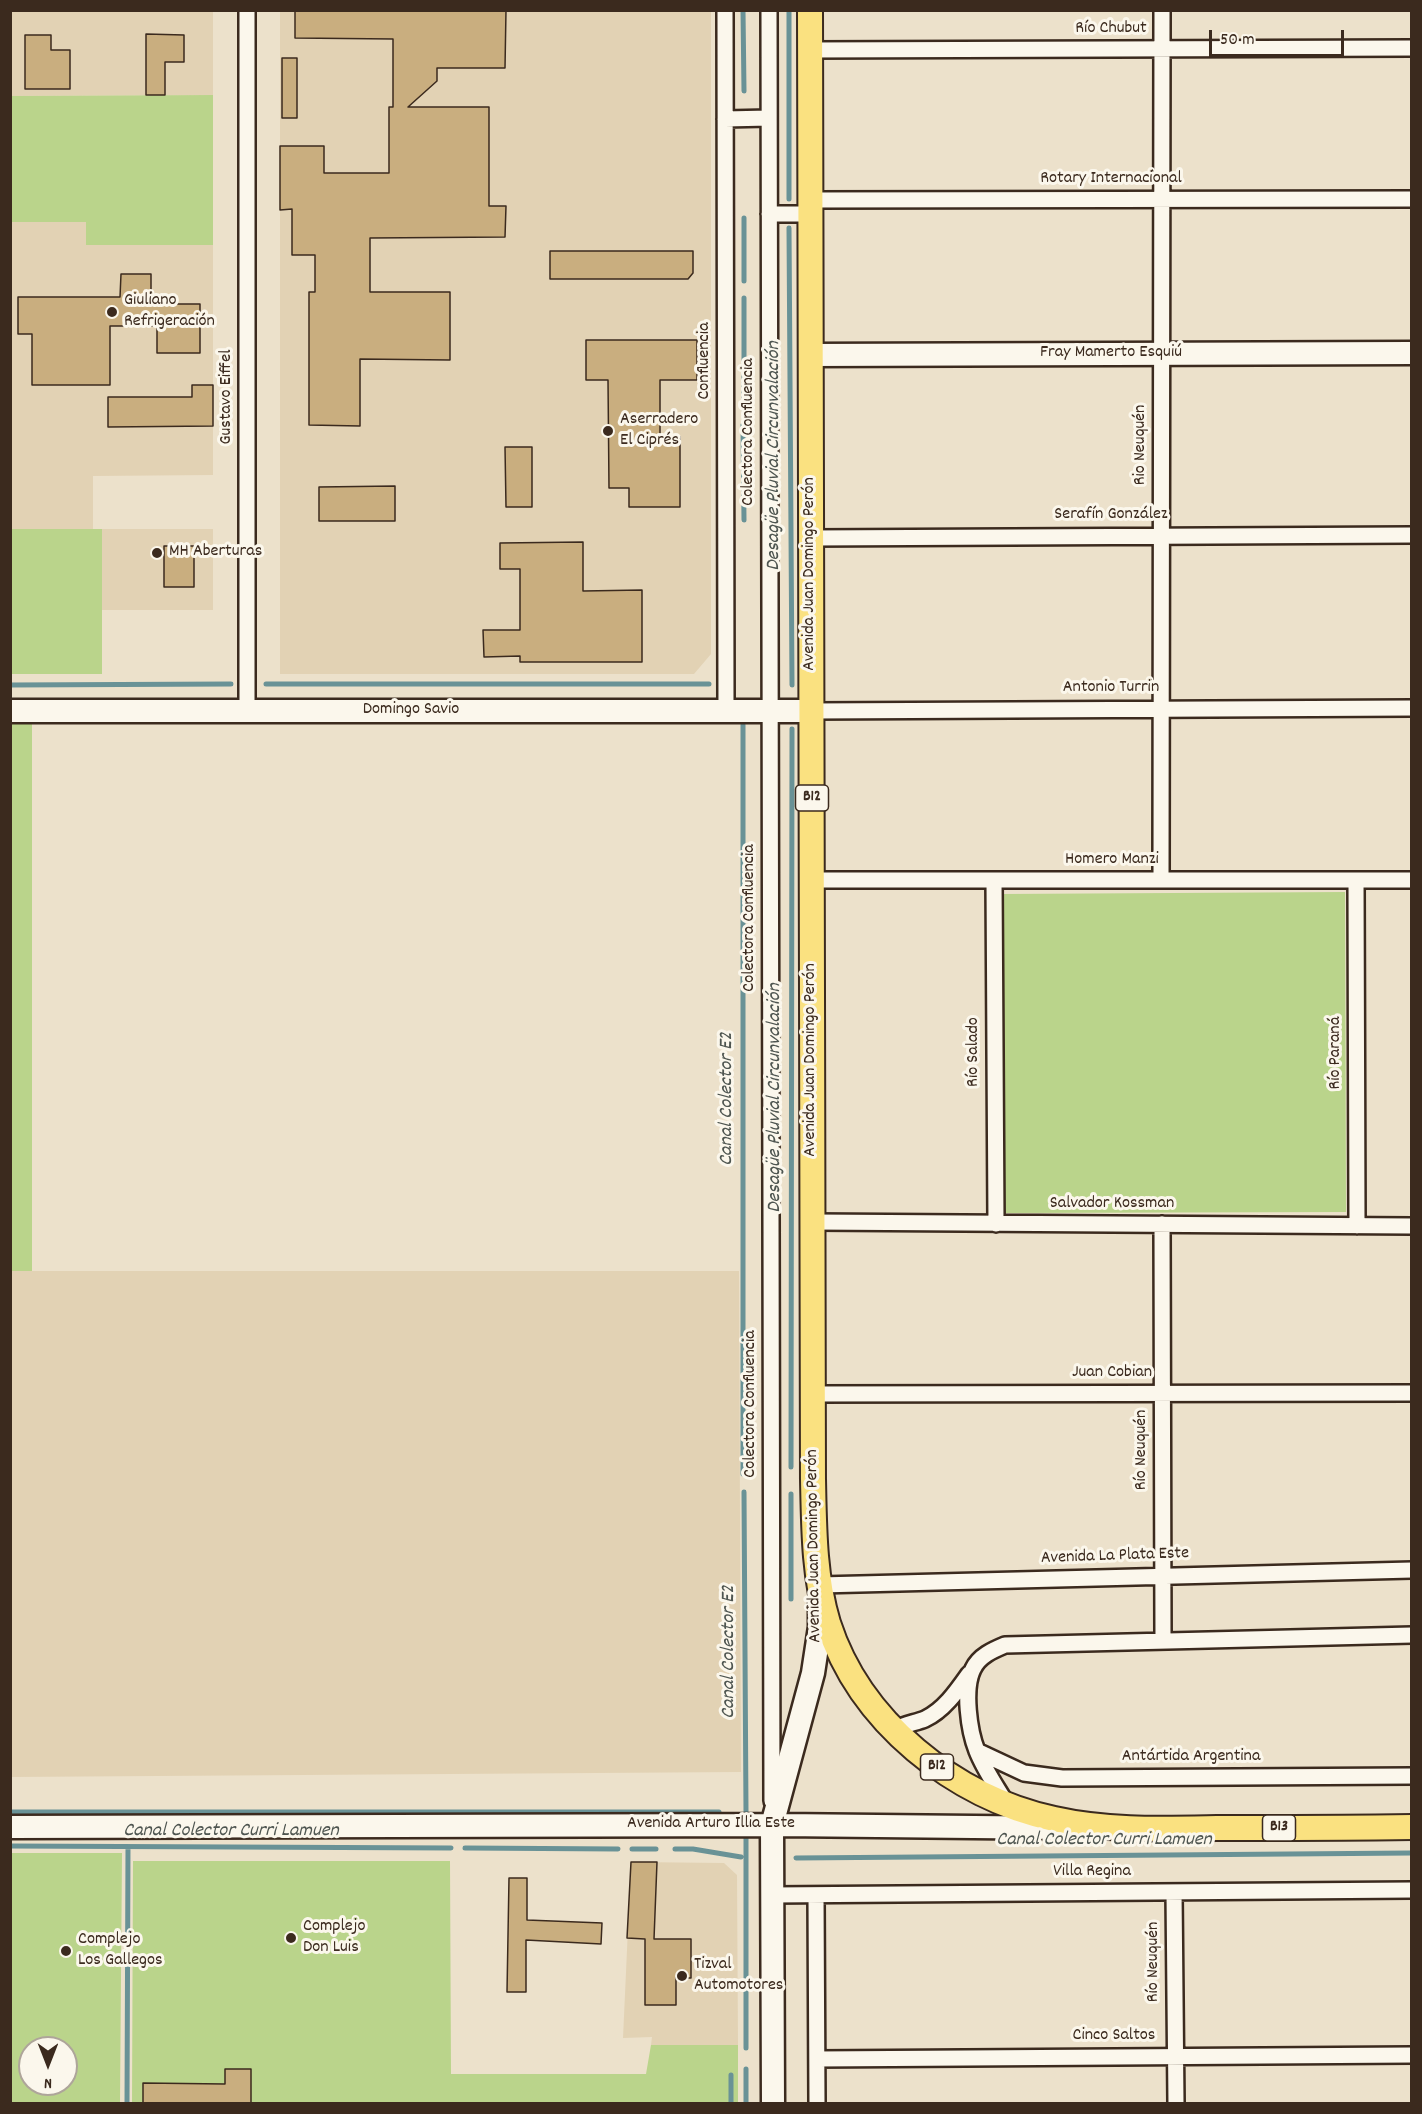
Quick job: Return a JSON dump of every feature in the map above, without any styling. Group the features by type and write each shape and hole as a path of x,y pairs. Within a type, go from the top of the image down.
{"main road":[{"name":"Avenida Juan Domingo Perón","path":"810,10 813,1394 814,1511 820,1585"},
{"name":"B12","path":"820,1585 828,1623 859,1687 894,1730 915,1750 951,1776 983,1794 1029,1813 1070,1822 1147,1829"},
{"name":"Avenida Arturo Illia Este","path":"1147,1829 1412,1827"}],"street":[{"name":"Gustavo Eiffel","path":"247,10 247,711"},
{"name":"Confluencia","path":"725,10 726,711"},
{"name":"Colectora Confluencia","path":"769,10 772,1825"},
{"name":"Rio Neuquén","path":"1161,880 1162,10"},
{"name":"Río Chubut","path":"810,50 1412,48"},
{"path":"725,118 769,118"},
{"name":"Rotary Internacional","path":"769,214 811,207 1162,199 1412,199"},
{"name":"Fray Mamerto Esquiú","path":"811,355 1412,353"},
{"name":"Serafín González","path":"811,537 1412,535"},
{"name":"Antonio Turrin","path":"812,711 1412,708"},
{"name":"Domingo Savio","path":"10,711 812,711"},
{"name":"Homero Manzi","path":"812,880 1412,880"},
{"name":"Río Salado","path":"994,880 996,1224"},
{"name":"Río Paraná","path":"1356,880 1357,1226"},
{"name":"Salvador Kossman","path":"813,1222 1412,1226"},
{"name":"Río Neuquén","path":"1162,1224 1163,1640"},
{"name":"Juan Cobian","path":"813,1394 1412,1393"},
{"name":"Avenida La Plata Este","path":"820,1585 1412,1570"},
{"name":"Avenida Juan Domingo Perón","path":"773,2103 772,1825 813,1673 820,1627 820,1585"},
{"path":"894,1730 905,1723 925,1719 941,1709 979,1660 1005,1645 1412,1635"},
{"path":"972,1670 968,1704 977,1751 1007,1804"},
{"name":"Antártida Argentina","path":"977,1751 1024,1773 1062,1778 1412,1776"},
{"name":"Avenida Arturo Illia Este","path":"10,1827 772,1825 1147,1829"},
{"name":"Villa Regina","path":"772,1895 1412,1890"},
{"name":"Río Neuquén","path":"1174,1892 1176,2103"},
{"path":"816,1895 817,2103"},
{"name":"Cinco Saltos","path":"816,2059 1412,2055"}],"shaded area":[{"path":"10,11 213,11 213,95 11,96"},
{"path":"280,11 711,11 711,654 694,674 280,674"},
{"path":"10,222 86,222 87,245 213,245 213,475 93,476 93,529 11,529"},
{"name":"MH Aberturas","path":"102,529 213,529 213,610 102,610"},
{"path":"10,1271 739,1271 741,1772 11,1777"},
{"name":"Tizval Automotores","path":"631,1862 724,1863 737,1875 738,2045 651,2045 652,2037 623,2038"}],"green space":[{"path":"213,95 213,245 86,245 86,222 11,222 11,96"},
{"path":"11,529 102,529 102,674 11,674"},
{"path":"10,720 32,720 32,1271 11,1271"},
{"path":"1345,892 1346,1212 1004,1213 1002,894"},
{"name":"Complejo Los Gallegos","path":"11,1853 122,1853 120,2103 11,2103"},
{"name":"Complejo Don Luis","path":"133,1861 450,1861 451,2074 646,2074 651,2045 738,2045 738,2103 132,2104"}],"building":[{"path":"295,10 506,10 505,68 437,68 437,81 408,107 489,107 489,206 506,206 505,237 370,238 370,292 450,292 450,360 360,359 360,426 309,425 309,292 315,292 315,255 292,255 292,209 280,210 280,146 324,146 324,173 389,173 389,107 393,107 393,39 295,38"},
{"path":"146,34 184,35 184,62 165,62 165,95 146,95"},
{"path":"25,35 51,35 51,50 70,50 70,89 25,89"},
{"path":"282,58 297,58 297,118 282,118"},
{"path":"550,251 693,251 693,273 688,279 550,279"},
{"path":"121,274 151,274 151,304 200,304 200,353 157,353 157,326 110,326 110,385 32,385 32,334 18,334 18,297 120,297"},
{"path":"586,340 697,340 697,380 660,380 660,437 680,437 680,507 629,507 629,488 609,488 608,380 586,380"},
{"path":"192,385 213,385 213,426 108,427 108,397 192,397"},
{"path":"505,447 532,447 532,507 506,507"},
{"path":"395,486 395,521 319,521 319,487"},
{"path":"583,542 583,591 642,590 642,662 520,662 520,656 484,657 483,630 520,630 520,569 500,569 500,543"},
{"path":"164,546 194,546 194,587 164,587"},
{"path":"631,1862 657,1862 654,1939 691,1939 691,1978 676,1978 676,2005 645,2005 645,1939 627,1938"},
{"path":"509,1878 527,1878 527,1920 602,1923 601,1944 526,1940 526,1992 507,1992"},
{"path":"225,2069 251,2069 251,2103 143,2103 143,2083 225,2084"}],"waterway":[{"name":"Canal Colector E2","path":"743,10 744,91"},
{"name":"Desagüe Pluvial Circunvalación","path":"789,10 789,199"},
{"name":"Canal Colector E2","path":"744,218 744,281"},
{"name":"Desagüe Pluvial Circunvalación","path":"789,228 792,685"},
{"name":"Canal Colector E2","path":"744,298 744,409"},
{"name":"Canal Colector E2","path":"743,425 744,520"},
{"path":"10,685 231,684"},
{"path":"266,684 709,684"},
{"name":"Canal Colector E2","path":"743,725 743,1474"},
{"name":"Desagüe Pluvial Circunvalación","path":"791,1467 792,729"},
{"name":"Canal Colector E2","path":"744,1492 746,1812"},
{"name":"Desagüe Pluvial Circunvalación","path":"791,1494 791,1599"},
{"path":"10,1812 719,1812"},
{"name":"Canal Colector E2","path":"746,1835 746,2048"},
{"name":"Canal Colector Curri Lamuen","path":"10,1846 451,1848"},
{"path":"127,2104 128,1847"},
{"name":"Canal Colector Curri Lamuen","path":"465,1848 618,1849"},
{"name":"Canal Colector Curri Lamuen","path":"632,1849 656,1849"},
{"name":"Canal Colector Curri Lamuen","path":"675,1849 693,1849 741,1857"},
{"name":"Canal Colector Curri Lamuen","path":"796,1858 1412,1853"},
{"name":"Canal Colector E2","path":"746,2069 746,2104"},
{"path":"731,2075 731,2104"}],"place":[{"name":"Giuliano Refrigeración","path":"112,312"},
{"name":"Aserradero El Ciprés","path":"608,431"},
{"name":"MH Aberturas","path":"157,553"},
{"name":"Complejo Don Luis","path":"291,1938"},
{"name":"Complejo Los Gallegos","path":"66,1951"},
{"name":"Tizval Automotores","path":"682,1976"}]}
